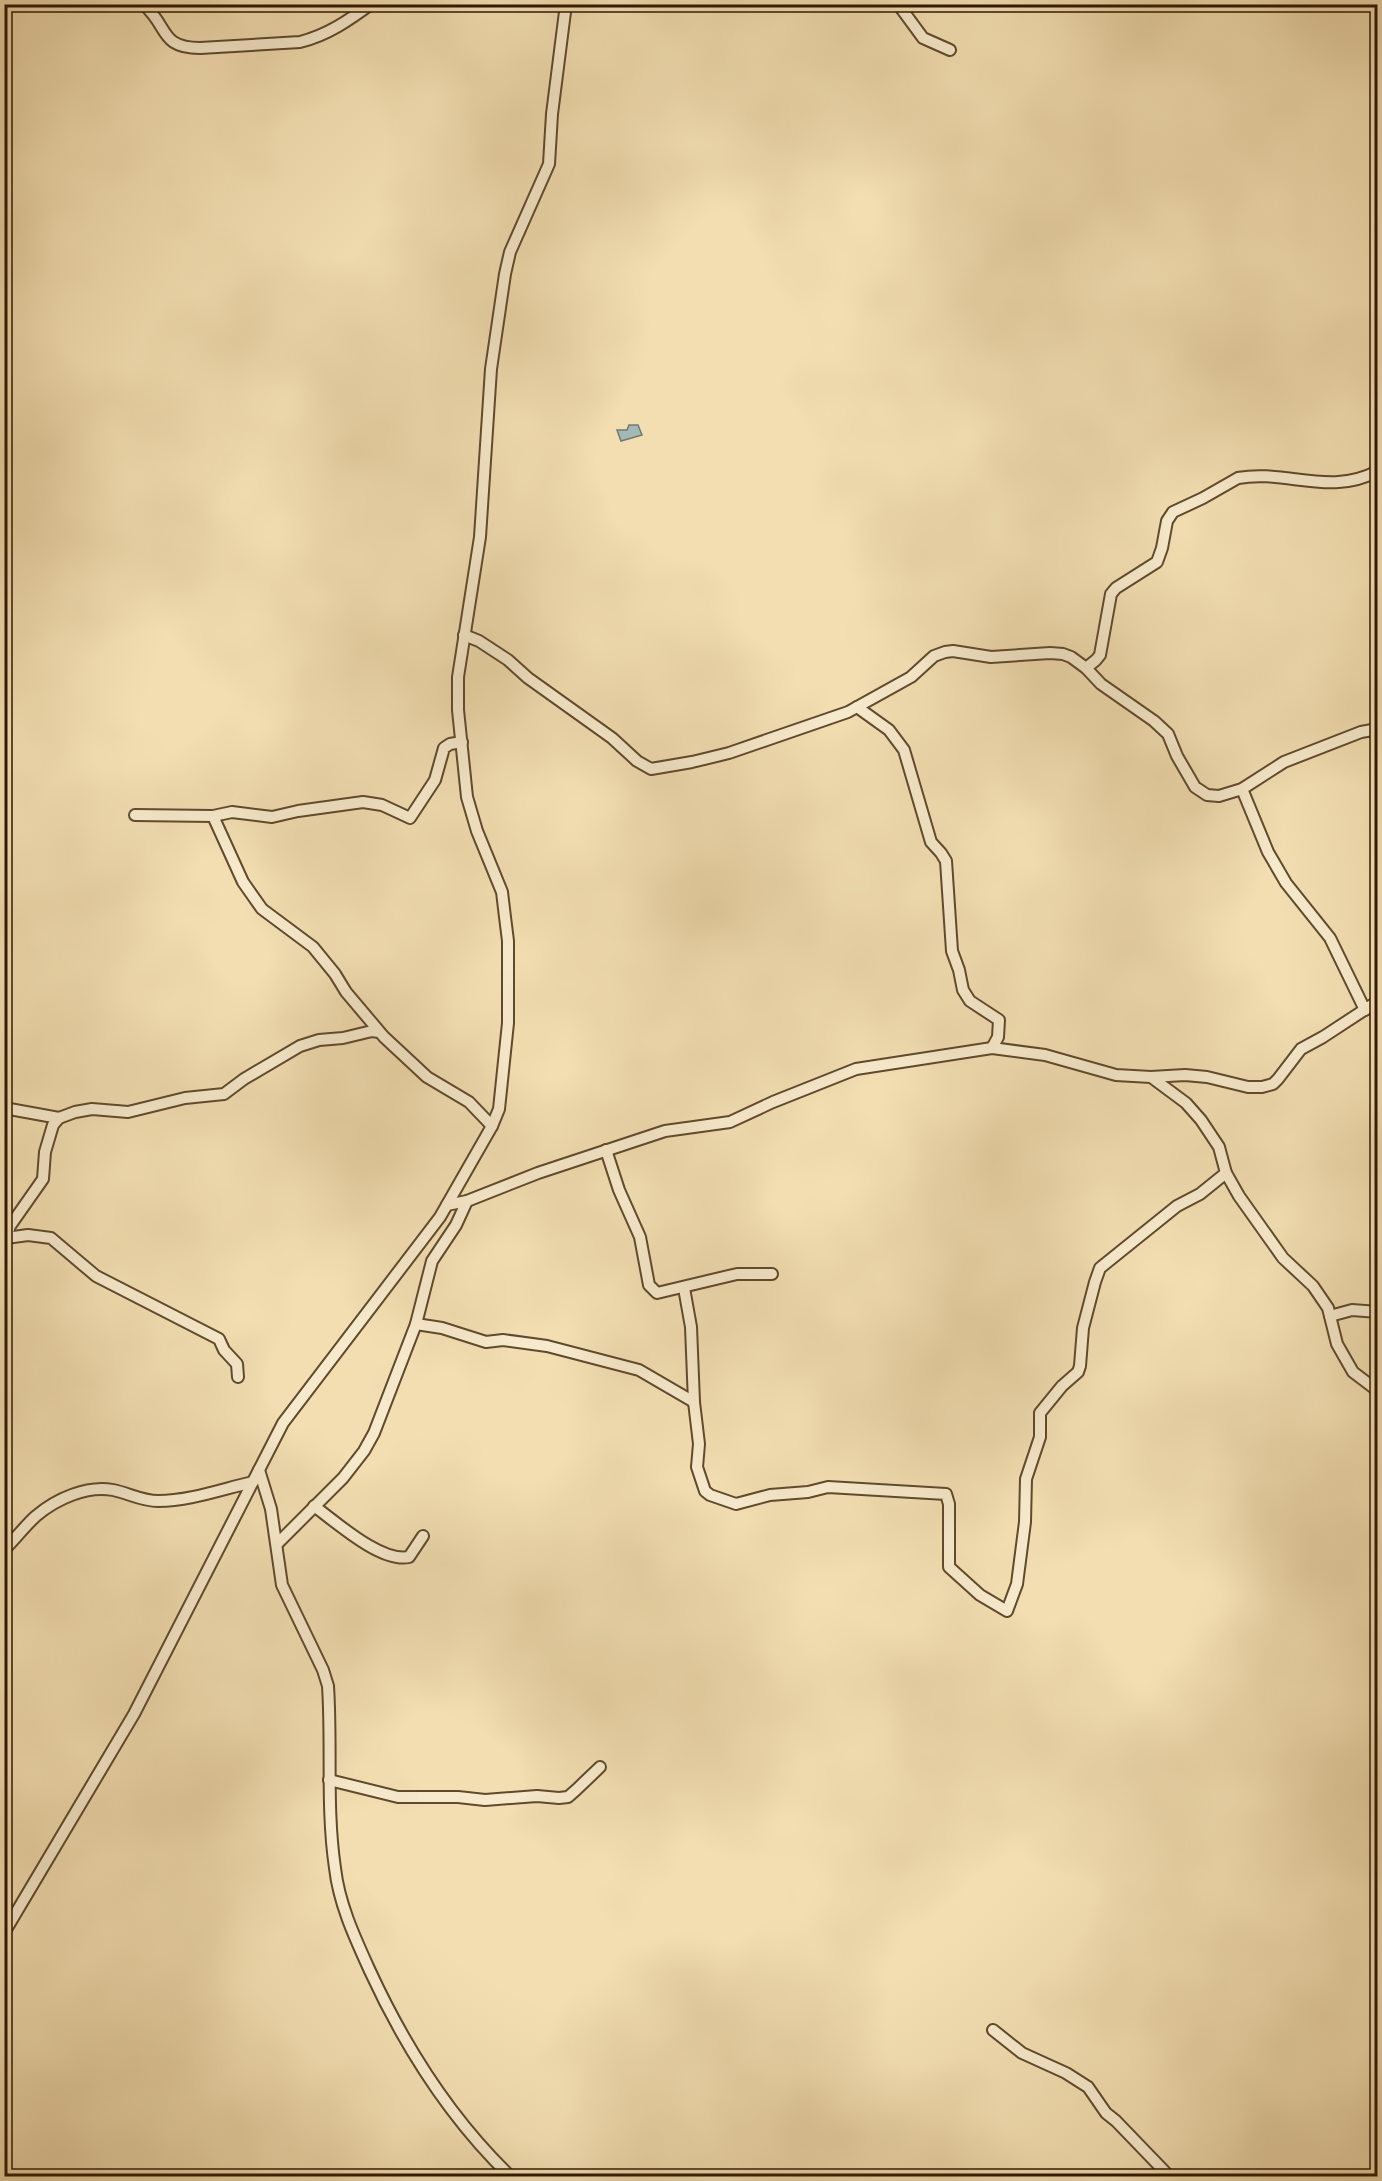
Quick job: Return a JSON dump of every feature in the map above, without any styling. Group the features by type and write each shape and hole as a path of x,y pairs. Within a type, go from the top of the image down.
{"street":[{"path":"143,4 150,10 172,43 183,48 200,48 300,42 315,38 340,26 372,4"},
{"path":"4,1933 134,1714 283,1423 447,1206 492,1126 502,1092 508,1023 508,941 502,892 477,831 467,797 458,677 480,537 491,369 505,274 510,252 549,164 552,114 566,4"},
{"path":"898,4 924,38 950,50"},
{"path":"1086,668 1100,655 1111,594 1116,588 1157,562 1167,521 1178,508 1203,498 1238,478 1261,477 1324,483 1360,478 1377,471"},
{"path":"464,635 479,641 508,660 528,678 612,738 637,761 651,769 729,753 848,712 911,677 934,656 953,651 991,657 1063,654 1080,662 1101,684 1154,721 1168,734 1177,756 1200,792 1207,795 1219,796 1242,789 1284,762 1360,732 1377,729"},
{"path":"857,707 889,730 904,750 932,842 946,861 952,951 960,970 963,990 970,1001 999,1020 998,1037 992,1048"},
{"path":"135,815 213,816 232,812 272,817 363,802 382,806 410,818 435,780 444,748 450,744 462,742"},
{"path":"447,1206 468,1201 538,1173 665,1131 730,1122 856,1069 992,1048 1045,1055 1116,1075 1207,1077 1248,1087 1273,1084 1301,1049 1373,1008 1330,938 1286,883 1268,852 1242,789"},
{"path":"213,816 243,882 262,909 312,947 379,1032 427,1077 469,1102 492,1126"},
{"path":"5,1241 10,1226 43,1179 45,1152 53,1125 59,1118 92,1109 128,1112 185,1098 224,1094 244,1079 300,1046 320,1040 343,1038 372,1031 379,1032"},
{"path":"1151,1077 1186,1103 1202,1120 1219,1147 1226,1173 1239,1196 1283,1258 1313,1286 1328,1308 1337,1344 1353,1372 1377,1391"},
{"path":"4,1108 59,1118"},
{"path":"606,1150 619,1190 640,1237 649,1285 657,1293 737,1274 772,1274"},
{"path":"684,1288 691,1327 694,1402 699,1444 697,1467 705,1491 736,1504 770,1495 808,1492 828,1487 946,1494 949,1504 949,1567 980,1595 1007,1611 1017,1584 1025,1522 1026,1479 1040,1437 1040,1413 1062,1386 1078,1372 1083,1328 1100,1268 1177,1206 1200,1194 1226,1173"},
{"path":"277,1544 343,1478 364,1451 377,1425 416,1324 432,1261 456,1225 468,1201"},
{"path":"5,1241 28,1235 51,1238 96,1276 219,1338 224,1350 237,1364 238,1377"},
{"path":"1330,1316 1352,1310 1377,1312"},
{"path":"416,1324 442,1328 486,1342 503,1340 547,1346 639,1370 694,1402"},
{"path":"259,1470 271,1509 282,1585 323,1670 328,1686 329,1780 335,1869 341,1901 395,2023 426,2074 479,2146 510,2176"},
{"path":"4,1550 36,1516 59,1501 82,1491 114,1490 133,1497 157,1501 199,1496 253,1482"},
{"path":"314,1506 349,1534 401,1559 409,1557 423,1536"},
{"path":"329,1780 398,1797 458,1797 484,1800 537,1796 560,1798 568,1797 600,1767"},
{"path":"993,2030 1022,2053 1066,2073 1088,2088 1106,2113 1169,2176"}],"water":[{"path":"629,425 638,425 642,435 621,441 617,430 627,430"}]}
